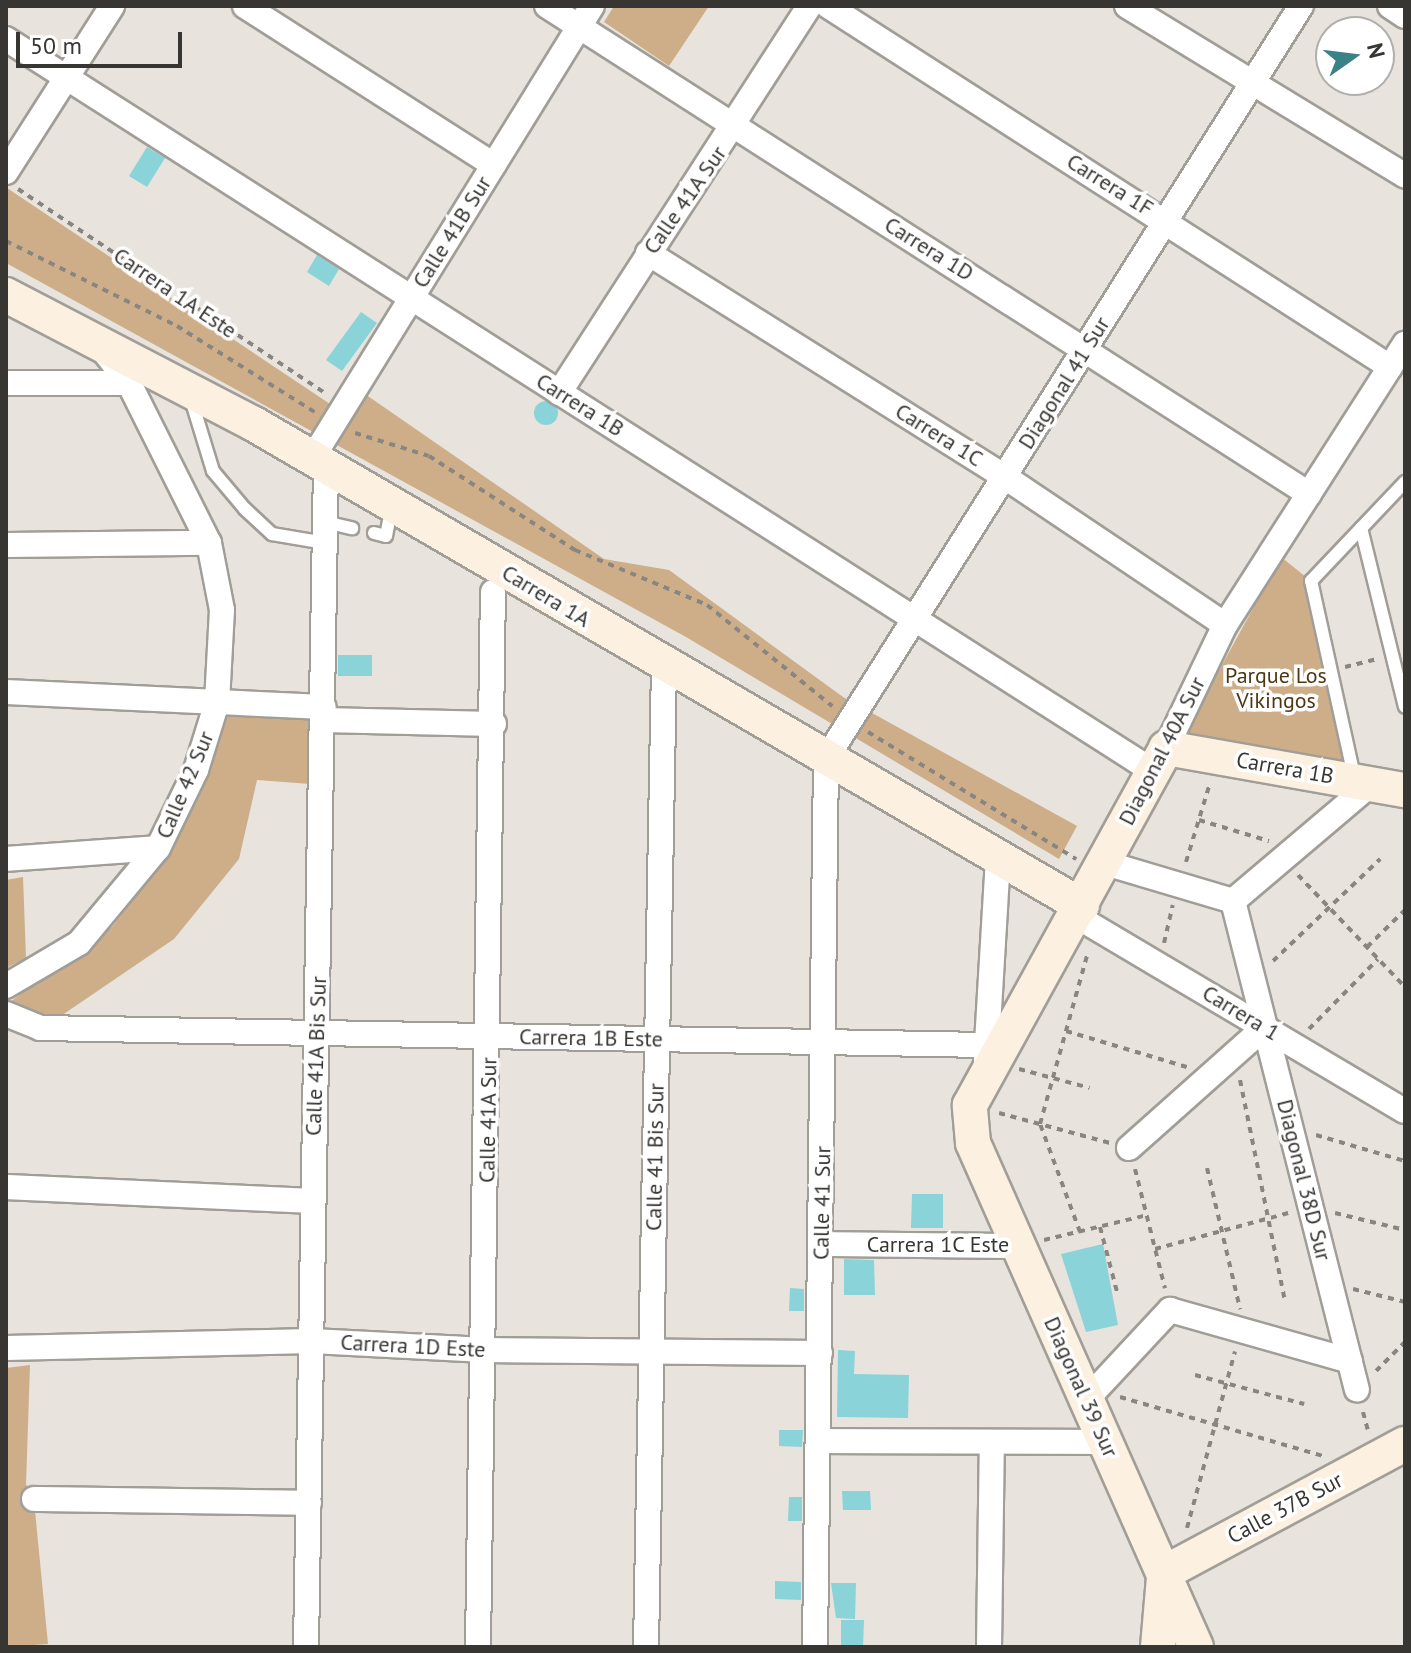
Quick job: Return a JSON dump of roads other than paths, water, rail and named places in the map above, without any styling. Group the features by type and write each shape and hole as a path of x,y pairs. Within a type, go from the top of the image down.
{"main road":[{"name":"Carrera 1A","path":"6,295 319,461 998,859 1084,917"},
{"name":"Carrera 1B","path":"1160,759 1377,784"},
{"name":"Diagonal 40A Sur","path":"981,1083 1084,917 1096,864 1160,759"},
{"name":"Diagonal 39 Sur","path":"981,1083 1019,1246 1093,1395 1106,1442 1170,1570 1196,1647"},
{"name":"Calle 37B Sur","path":"1170,1570 1405,1444"},
{"path":"1158,1647 1170,1570"}],"street":[{"path":"6,172 112,6"},
{"path":"245,6 494,165"},
{"name":"Carrera 1D","path":"547,6 585,16 736,128 1086,348 1309,494"},
{"name":"Calle 41A Sur","path":"559,393 648,253 736,128 809,6"},
{"name":"Carrera 1F","path":"828,6 1166,220 1400,358"},
{"path":"1127,6 1405,176"},
{"name":"Diagonal 41 Sur","path":"826,759 1301,6"},
{"path":"1390,6 1405,16"},
{"name":"Calle 41B Sur","path":"319,461 339,415 585,16"},
{"name":"Carrera 1B","path":"6,39 916,617 1160,759"},
{"name":"Carrera 1C","path":"648,253 1005,477 1225,625"},
{"name":"Calle 42 Sur","path":"6,986 38,972 79,943 158,848 196,770 217,702 222,610 209,543 129,383 96,342"},
{"name":"Diagonal 40A Sur","path":"1160,759 1225,625 1400,358"},
{"path":"6,383 129,383"},
{"name":"Calle 41A Bis Sur","path":"306,1647 312,1201 324,714 325,533 319,461"},
{"path":"6,545 209,543"},
{"name":"Calle 41A Sur","path":"478,1647 494,724 493,592"},
{"name":"Calle 41 Bis Sur","path":"646,1647 664,666"},
{"path":"6,692 217,702 324,714 494,724"},
{"name":"Calle 41 Sur","path":"815,1647 826,759"},
{"path":"1096,864 1233,901 1377,784"},
{"path":"6,859 158,848"},
{"path":"981,1083 998,859"},
{"name":"Diagonal 38D Sur","path":"1233,901 1357,1390"},
{"name":"Carrera 1","path":"1084,917 1405,1111"},
{"name":"Carrera 1B Este","path":"6,1014 40,1028 824,1042 981,1083"},
{"path":"1129,1148 1265,1027"},
{"path":"6,1187 312,1201"},
{"name":"Carrera 1C Este","path":"821,1244 1019,1246"},
{"path":"1093,1395 1170,1310 1350,1361"},
{"name":"Carrera 1D Este","path":"6,1348 312,1341 485,1350 652,1349 820,1353"},
{"path":"818,1441 1106,1442"},
{"path":"989,1647 992,1442"},
{"path":"34,1499 309,1503"}],"lane":[{"path":"190,390 213,471 245,509 272,534 325,533 352,528"},
{"path":"1377,784 1331,671 1311,581 1405,482"},
{"path":"374,533 386,536 389,521"},
{"path":"1361,528 1405,707"}],"park label":[{"name":"Parque Los Vikingos","path":"1276,688"}]}
